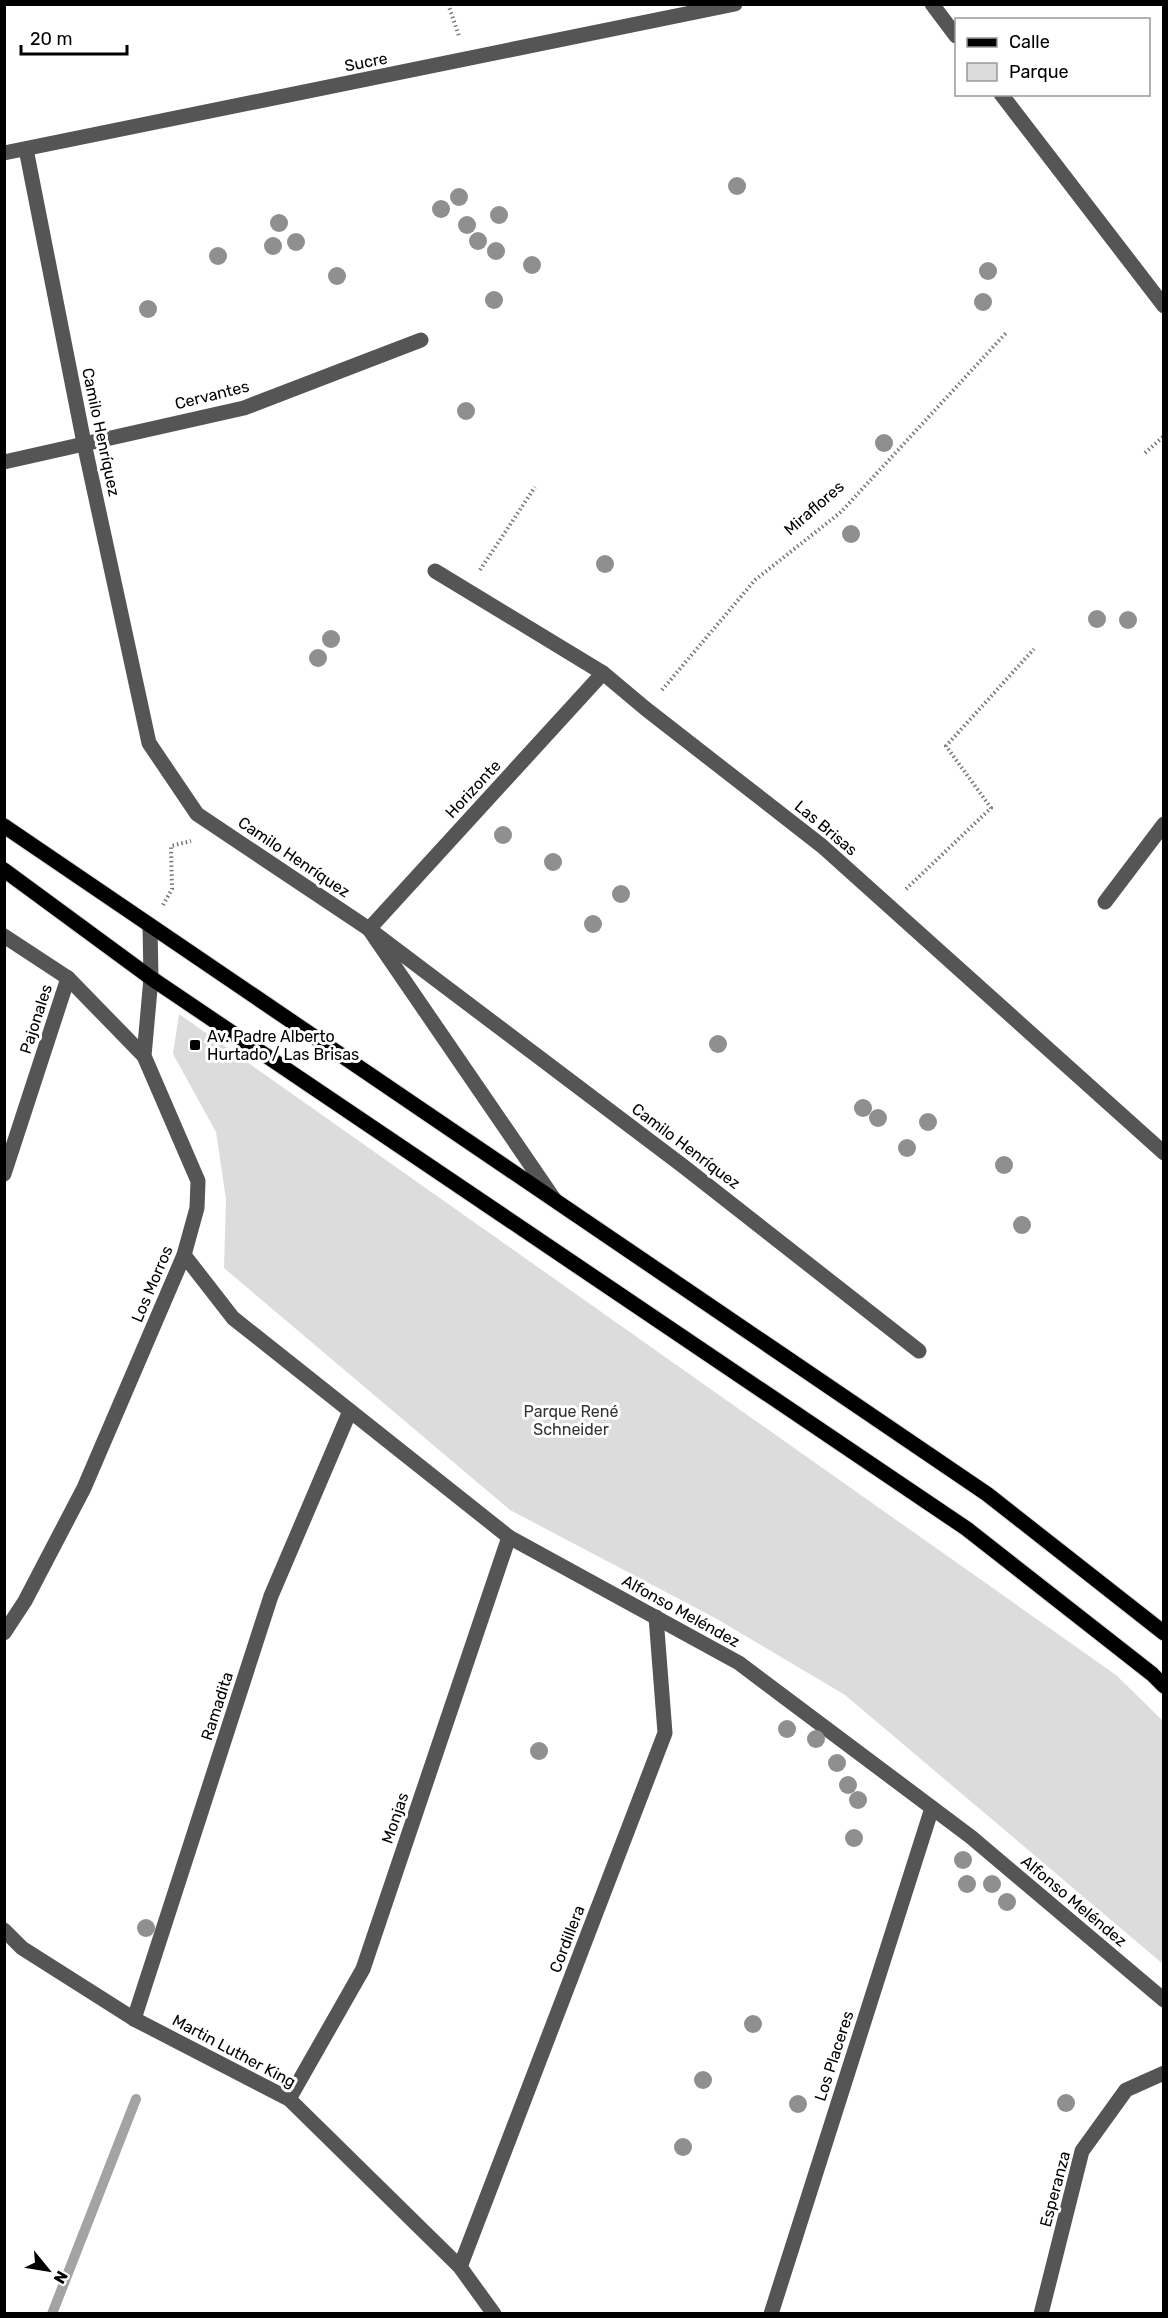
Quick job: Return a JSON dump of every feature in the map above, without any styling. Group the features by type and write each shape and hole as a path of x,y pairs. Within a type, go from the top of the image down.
{"main road":[{"path":"4,826 987,1494 1164,1633"},
{"path":"4,870 151,978 967,1529 1152,1674 1164,1686"}],"street":[{"name":"Sucre","path":"4,153 735,4"},
{"path":"932,4 955,33"},
{"path":"1003,96 1158,289 1164,306"},
{"name":"Camilo Henríquez","path":"26,149 84,443 149,743 197,814 369,929 683,1166 919,1351"},
{"name":"Cervantes","path":"4,462 243,408 421,340"},
{"name":"Las Brisas","path":"435,571 603,674 822,846 1164,1153"},
{"name":"Horizonte","path":"369,929 603,674"},
{"path":"1105,902 1164,824"},
{"name":"Los Morros","path":"4,1633 25,1601 84,1488 184,1255 197,1208 198,1181 144,1056 151,978 150,926"},
{"path":"369,929 556,1201"},
{"path":"4,936 68,978 144,1056"},
{"name":"Pajonales","path":"4,1174 68,978"},
{"name":"Alfonso Meléndez","path":"184,1255 233,1318 508,1537 739,1663 971,1837 1164,2000"},
{"name":"Ramadita","path":"134,2019 271,1596 350,1411"},
{"name":"Monjas","path":"289,2099 363,1969 508,1537"},
{"name":"Cordillera","path":"460,2267 665,1733 656,1617"},
{"name":"Los Placeres","path":"771,2313 932,1809"},
{"name":"Martin Luther King","path":"4,1930 22,1948 134,2019 289,2099 460,2267 494,2313"},
{"name":"Esperanza","path":"1041,2313 1083,2151 1126,2090 1164,2073"}],"path":[{"name":"Miraflores","path":"646,709 754,580 841,512 1006,333"},
{"path":"1145,453 1164,436"},
{"path":"466,591 535,487"},
{"path":"888,906 991,808 946,746 1034,649"},
{"path":"172,889 171,846 216,835 220,829"}],"green space":[{"name":"Parque René Schneider","path":"179,1014 1116,1675 1163,1721 1163,1964 845,1695 717,1619 510,1510 224,1268 226,1199 216,1132 173,1054"}],"waterway":[{"path":"52,2314 136,2099"}],"place":[{"name":"Av. Padre Alberto Hurtado / Las Brisas","path":"195,1045"}]}
